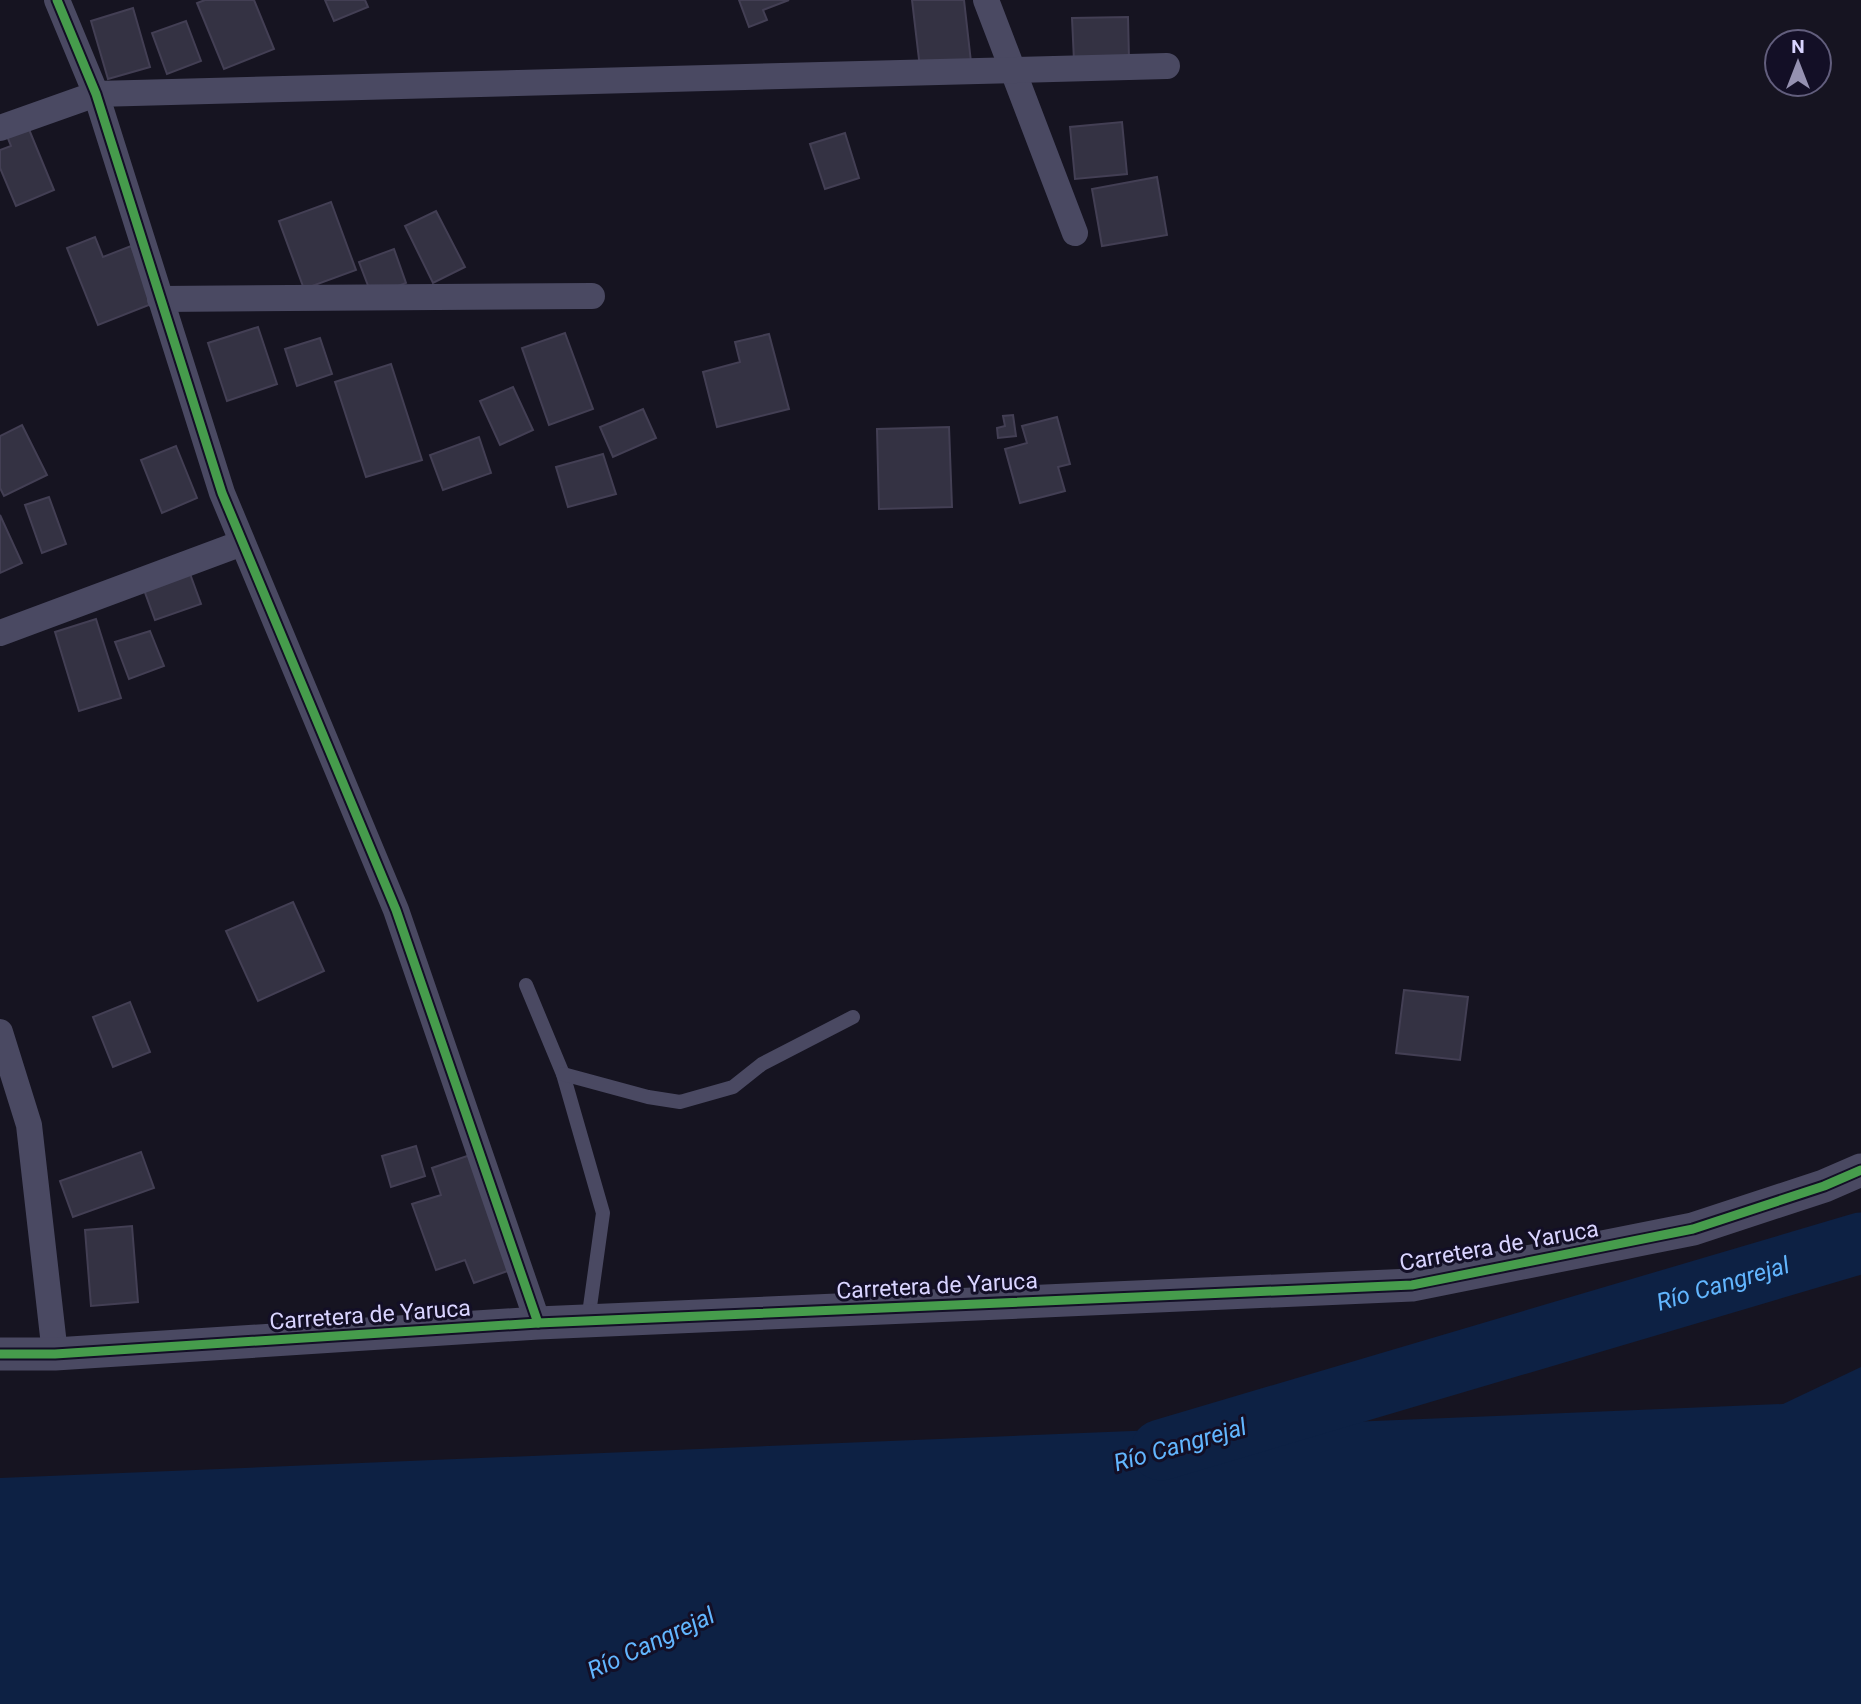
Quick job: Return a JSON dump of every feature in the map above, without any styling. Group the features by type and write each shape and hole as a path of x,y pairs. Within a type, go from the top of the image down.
{"street":[{"path":"57,0 96,94 222,493 396,910 538,1323"},
{"path":"986,0 1075,233"},
{"path":"0,128 96,94 1167,66"},
{"path":"160,299 592,296"},
{"path":"0,633 243,543"},
{"path":"0,1032 29,1125 55,1354"},
{"name":"Carretera de Yaruca","path":"0,1354 55,1354 538,1323 1412,1285 1693,1229 1824,1186 1861,1170"}],"lane":[{"path":"526,985 563,1074 603,1213 589,1321"},
{"path":"563,1074 648,1097 680,1102 733,1087 762,1064 853,1017"}],"water":[{"path":"1861,1367 1861,1704 0,1704 0,1478 1783,1404"}],"building":[{"path":"205,0 254,0 274,49 224,69 197,3"},
{"path":"325,0 365,0 368,7 334,21"},
{"path":"739,0 789,0 763,10 767,20 749,27"},
{"path":"912,0 964,0 971,62 920,68"},
{"path":"133,8 150,67 108,79 91,21"},
{"path":"1128,17 1129,59 1074,61 1072,18"},
{"path":"186,21 201,61 167,74 152,33"},
{"path":"1122,122 1127,174 1075,179 1070,127"},
{"path":"28,127 54,190 16,206 0,168 0,150 11,146 7,136"},
{"path":"845,133 859,178 825,189 810,144"},
{"path":"1157,177 1167,235 1102,246 1092,189"},
{"path":"331,202 356,270 304,289 279,221"},
{"path":"436,211 465,267 433,283 405,226"},
{"path":"95,237 103,257 131,246 154,303 98,325 67,248"},
{"path":"394,249 406,283 372,296 359,262"},
{"path":"258,327 277,384 227,401 208,343"},
{"path":"565,333 593,409 549,425 522,348"},
{"path":"769,334 789,409 717,427 703,372 740,362 735,342"},
{"path":"320,338 332,374 297,386 285,349"},
{"path":"391,364 422,460 366,477 335,382"},
{"path":"513,387 533,430 500,445 480,401"},
{"path":"643,409 656,438 613,457 600,427"},
{"path":"1013,415 1016,436 998,438 997,428 1005,426 1003,416"},
{"path":"1057,417 1070,464 1058,467 1065,491 1020,503 1005,449 1027,443 1022,426"},
{"path":"22,425 47,475 4,496 0,488 0,436"},
{"path":"949,427 952,507 879,509 877,429"},
{"path":"479,437 491,473 443,490 430,455"},
{"path":"176,446 197,498 162,513 141,460"},
{"path":"603,454 616,494 568,507 556,467"},
{"path":"49,497 66,544 42,553 25,505"},
{"path":"0,515 22,563 0,573"},
{"path":"189,571 201,604 155,620 143,587"},
{"path":"96,619 121,698 79,711 55,632"},
{"path":"150,631 164,666 129,679 115,642"},
{"path":"293,902 324,971 258,1001 226,931"},
{"path":"1404,990 1468,997 1460,1060 1396,1053"},
{"path":"130,1002 150,1052 113,1067 93,1017"},
{"path":"416,1146 425,1176 391,1187 382,1156"},
{"path":"141,1152 154,1188 73,1217 60,1181"},
{"path":"473,1154 513,1269 474,1283 465,1260 436,1270 412,1204 441,1195 432,1168"},
{"path":"132,1226 138,1302 91,1306 85,1230"}],"waterway":[{"name":"Río Cangrejal","path":"1161,1450 1861,1243"}],"cycle path":[{"path":"57,0 96,94 222,493 396,910 538,1323"},
{"path":"0,1354 55,1354 538,1323 1412,1285 1693,1229 1824,1186 1861,1170"}]}
